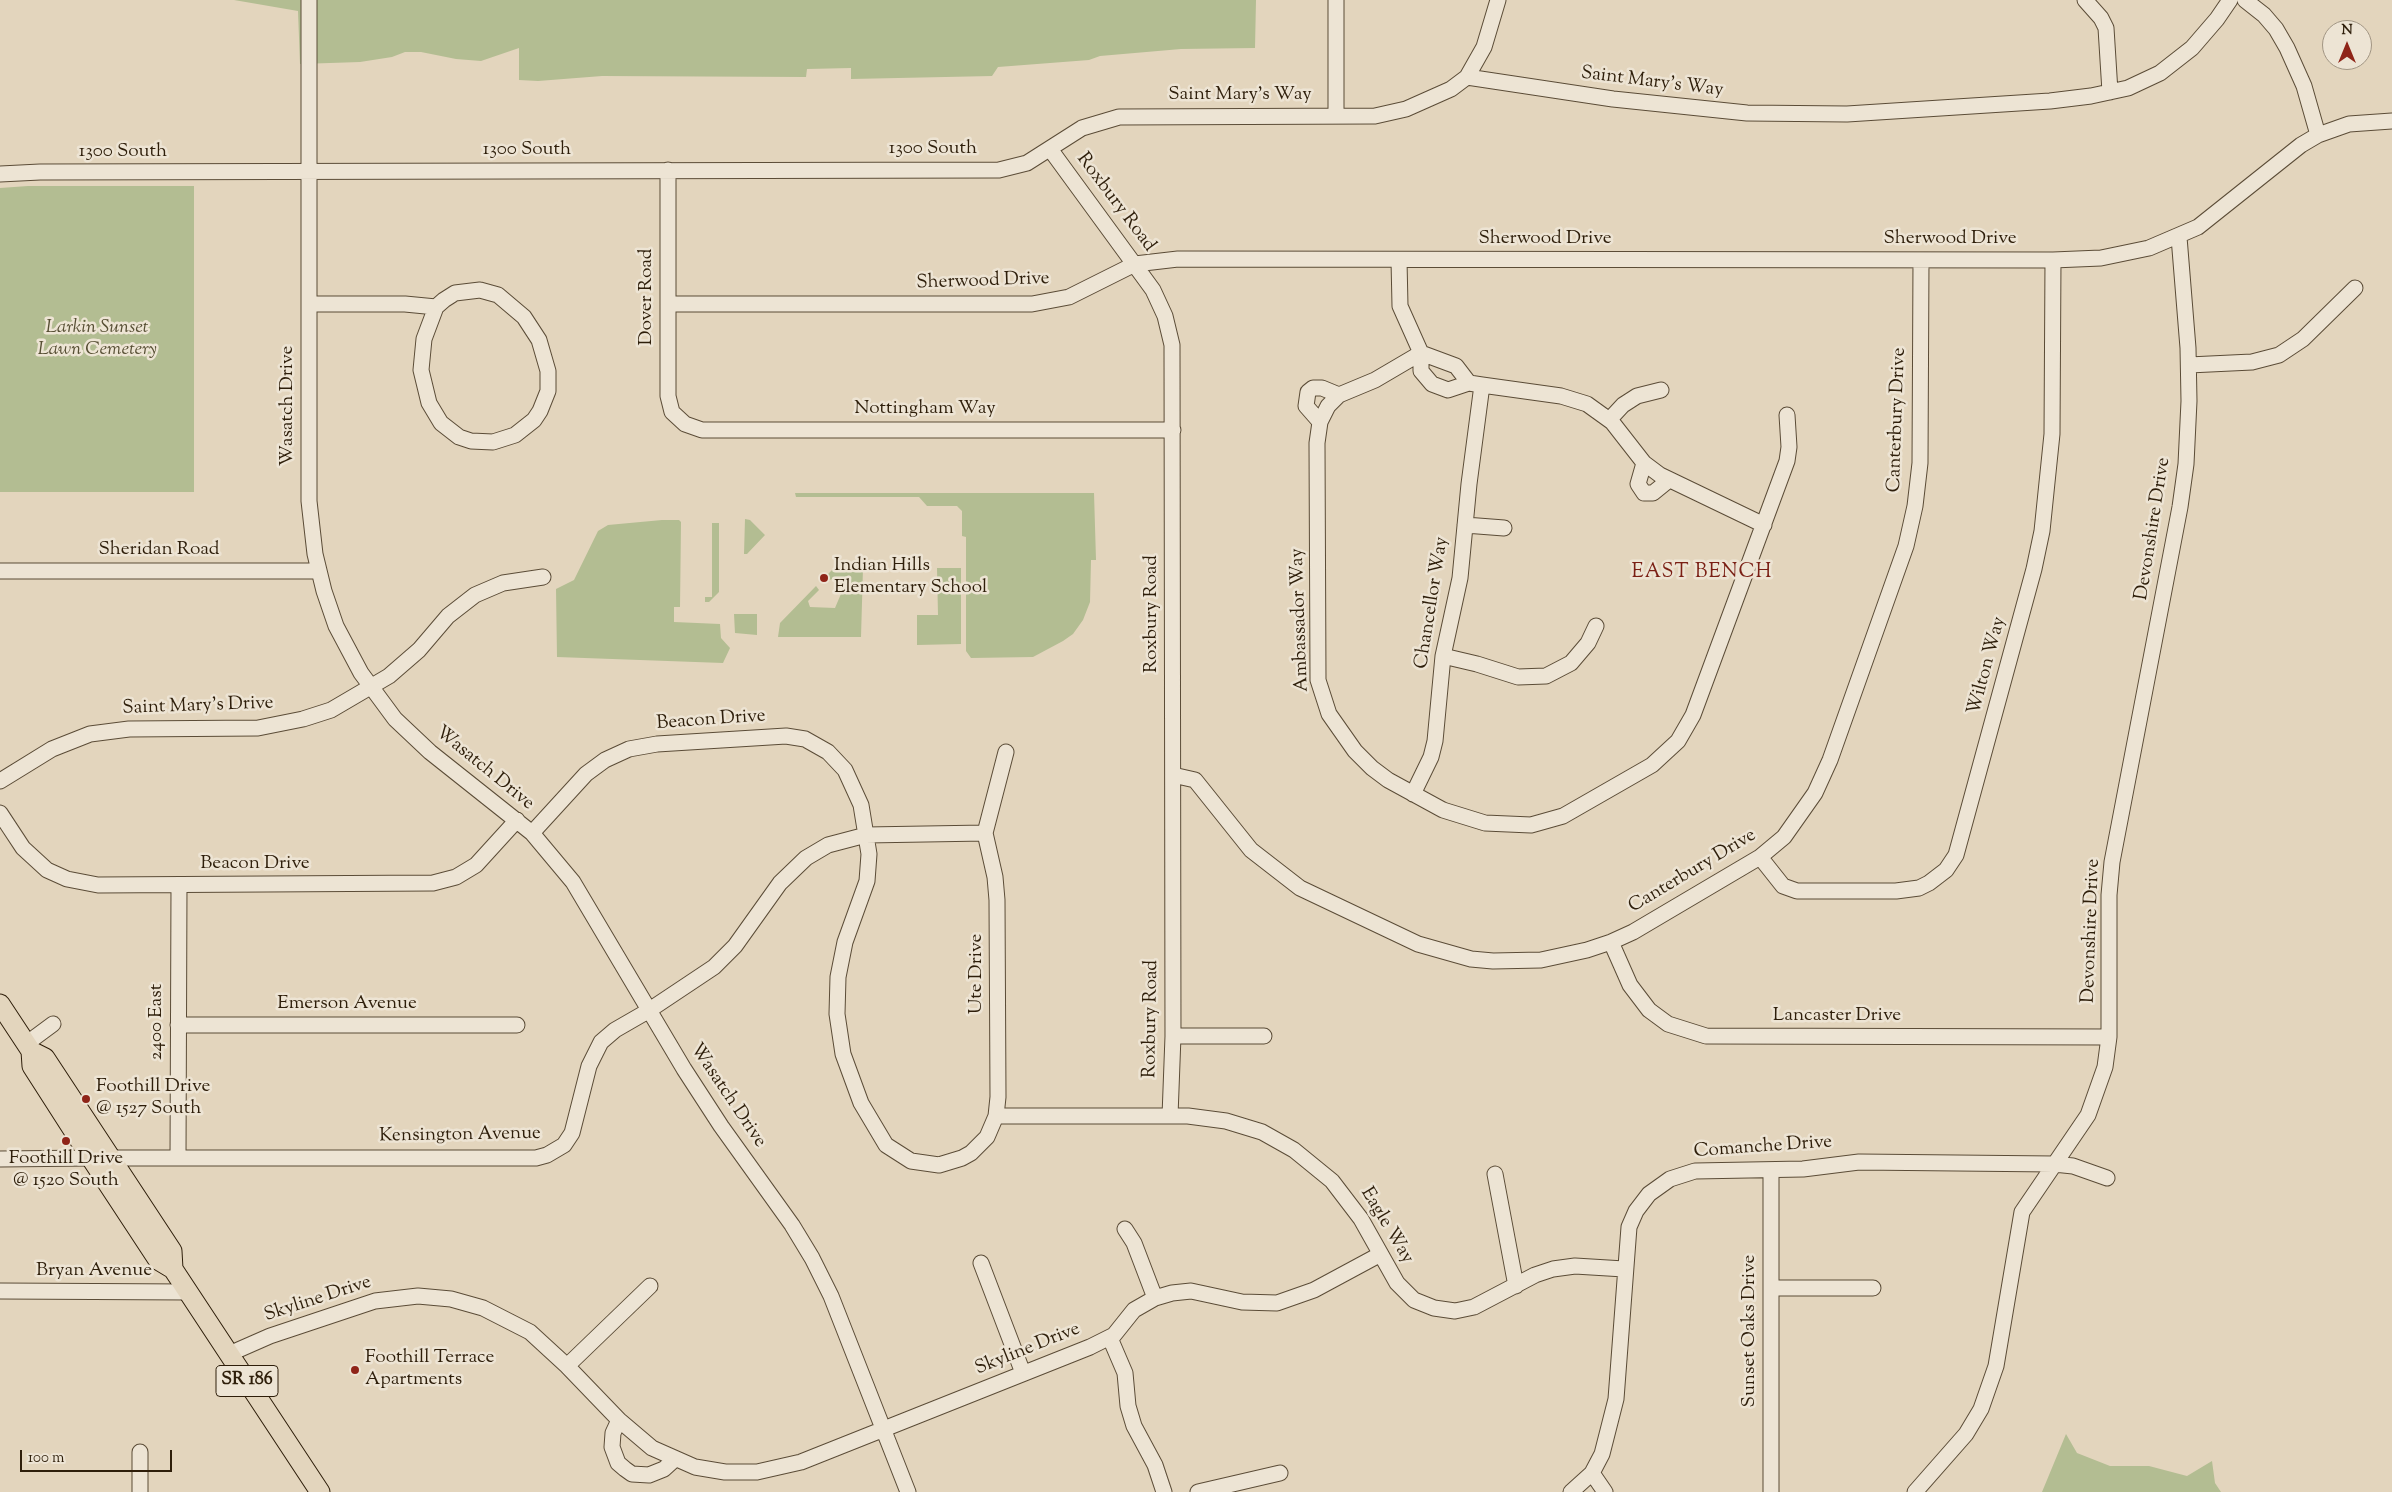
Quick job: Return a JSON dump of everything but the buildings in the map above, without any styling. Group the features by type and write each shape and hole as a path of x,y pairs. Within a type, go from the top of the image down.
{"main road":[{"name":"SR 186","path":"0,1004 7,1025 29,1048 45,1058 172,1251 173,1269"},
{"name":"SR 186","path":"29,1048 32,1066 91,1158 158,1260 173,1269 320,1492"}],"street":[{"name":"Wasatch Drive","path":"309,0 309,500 318,571 344,644 372,688 395,719 420,743 532,833 579,891 648,1011 721,1126 792,1225 812,1258 831,1296 908,1492"},
{"path":"1336,0 1336,116"},
{"path":"1467,77 1484,47 1498,0"},
{"path":"2085,0 2101,18 2106,28 2110,92"},
{"name":"Saint Mary's Way","path":"1050,150 1082,128 1120,117 1375,116 1406,110 1451,89 1467,77 1613,99 1710,111 1784,114 1882,113 2050,100 2110,92 2144,81 2177,61 2206,34 2230,0"},
{"path":"2246,0 2264,15 2276,29 2287,48 2304,86 2318,135"},
{"name":"Sherwood Drive","path":"668,304 1032,304 1074,294 1136,264 1178,259 2053,260 2117,256 2149,248 2179,237 2207,222 2294,150 2318,135 2349,124 2392,121"},
{"name":"1300 South","path":"0,174 999,170 1027,163 1050,150"},
{"name":"Roxbury Road","path":"1050,150 1136,264 1158,298 1170,335 1173,430 1173,1036 1170,1116"},
{"name":"Dover Road","path":"668,170 668,402 672,412 680,421"},
{"name":"Devonshire Drive","path":"1915,1492 1966,1434 1986,1398 1996,1366 2022,1212 2088,1115 2105,1067 2109,1037 2109,895 2112,862 2180,507 2187,445 2189,366 2179,237"},
{"path":"1399,260 1400,306 1421,353 1421,371 1432,384 1448,390 1475,384 1571,398 1587,404 1610,419 1644,462 1669,480 1764,524"},
{"name":"Canterbury Drive","path":"1173,775 1195,780 1246,845 1283,877 1317,898 1418,944 1472,959 1517,962 1565,956 1611,942 1633,932 1760,858 1795,824 1819,785 1906,546 1915,506 1920,463 1922,260"},
{"name":"Wilton Way","path":"1760,858 1783,886 1797,891 1896,891 1919,888 1930,883 1946,870 1956,856 2034,569 2042,531 2052,434 2053,260"},
{"path":"2189,366 2252,362 2279,355 2304,339 2354,288"},
{"path":"309,304 406,304 436,307 455,293 471,290 490,291 507,301 532,328 539,340 546,361 548,391 537,415 515,435 493,442 471,441 449,431 434,414 425,392 421,358 424,339 436,307"},
{"path":"1421,353 1452,363 1475,384"},
{"name":"Ambassador Way","path":"1421,353 1375,380 1339,395 1328,406 1320,422 1317,444 1318,668 1320,692 1334,723 1363,760 1380,775 1443,810 1471,820 1503,825 1531,825 1555,819 1652,765 1678,742 1693,715 1789,454 1787,415"},
{"name":"Chancellor Way","path":"1413,794 1433,749 1443,656 1459,588 1475,384"},
{"path":"1320,422 1306,406 1305,398 1308,392 1313,388 1322,388 1339,395"},
{"path":"1610,419 1623,405 1637,396 1661,390"},
{"name":"Nottingham Way","path":"680,421 690,427 702,430 1173,430"},
{"path":"1644,462 1638,484 1644,493 1653,493 1669,480"},
{"path":"1465,525 1504,528"},
{"name":"Sheridan Road","path":"0,571 318,571"},
{"name":"Saint Mary's Drive","path":"0,781 52,749 90,734 129,729 243,729 273,726 331,710 372,688 405,664 448,616 466,601 503,583 543,576"},
{"path":"1443,656 1518,677 1546,676 1571,663 1588,643 1596,626"},
{"name":"Beacon Drive","path":"532,833 590,770 605,760 629,749 657,744 786,736 813,743 841,764 861,805 870,862 867,881 845,942 837,995 843,1054 861,1103 881,1138 891,1150 911,1161 928,1165 951,1162 971,1153 986,1137 996,1116"},
{"path":"985,833 1006,752"},
{"name":"Beacon Drive","path":"0,813 30,856 47,870 67,879 98,885 433,884 456,877 476,865 517,820"},
{"name":"Kensington Avenue","path":"110,1158 536,1158 547,1156 564,1145 572,1133 588,1066 601,1042 615,1030 706,973 724,957 780,883 806,858 828,845 866,835 985,833"},
{"name":"Ute Drive","path":"985,833 995,877 997,900 998,1097 996,1116"},
{"name":"2400 East","path":"178,1158 179,885"},
{"name":"Lancaster Drive","path":"1611,942 1630,985 1650,1010 1675,1027 1706,1036 2109,1037"},
{"path":"29,1048 53,1024"},
{"name":"Emerson Avenue","path":"178,1025 517,1025"},
{"path":"1173,1036 1264,1036"},
{"name":"Eagle Way","path":"996,1116 1208,1117 1244,1126 1279,1140 1320,1170 1342,1193 1361,1219 1379,1255 1404,1292 1424,1305 1439,1310 1454,1311 1474,1307 1543,1272 1565,1266 1624,1269"},
{"path":"0,1159 91,1158"},
{"name":"Comanche Drive","path":"1571,1492 1592,1473 1606,1445 1618,1391 1627,1235 1632,1219 1642,1203 1659,1186 1676,1177 1696,1171 1803,1169 1859,1162 2054,1164 2072,1166 2108,1178"},
{"name":"Sunset Oaks Drive","path":"1771,1170 1771,1492"},
{"path":"1495,1174 1516,1286"},
{"path":"1125,1230 1134,1243 1155,1298"},
{"name":"Skyline Drive","path":"229,1354 270,1336 362,1304 404,1296 434,1296 475,1305 509,1319 535,1336 619,1420 652,1448 695,1467 725,1472 771,1470 801,1462 1110,1338 1134,1310 1155,1298 1172,1293 1191,1291 1242,1302 1277,1303 1314,1290 1379,1255"},
{"path":"981,1263 1023,1373"},
{"path":"567,1366 650,1286"},
{"path":"1771,1288 1873,1288"},
{"name":"Bryan Avenue","path":"0,1291 188,1292"},
{"path":"1110,1338 1125,1373 1128,1406 1134,1426 1154,1465 1164,1492"},
{"path":"619,1420 613,1433 612,1447 618,1463 632,1474 649,1476 657,1473 676,1459"},
{"path":"140,1452 140,1492"},
{"path":"1592,1473 1605,1492"},
{"path":"1198,1492 1280,1474"}],"green space":[{"path":"234,0 1256,0 1255,48 1181,49 1100,56 1089,60 998,67 992,76 851,79 851,68 807,69 806,77 602,76 538,81 519,80 519,48 481,61 456,59 421,52 405,52 392,57 360,62 300,64 298,11"},
{"name":"Larkin Sunset Lawn Cemetery","path":"28,186 194,186 194,492 0,492 0,188"},
{"path":"795,493 1094,493 1096,560 1091,560 1090,602 1083,620 1073,634 1033,657 971,658 966,651 966,537 962,536 962,511 957,506 927,506 919,497 796,497"},
{"path":"745,519 750,520 765,535 747,554 744,554"},
{"path":"679,520 681,522 680,607 674,607 674,622 720,624 721,638 730,648 723,663 557,657 556,589 574,580 598,531 608,525"},
{"path":"712,523 719,523 719,592 709,602 705,602 705,597 712,597"},
{"path":"834,568 863,568 861,637 778,637 780,623 816,586 819,590 808,601 810,607 835,608 846,582 840,577 829,580 825,577"},
{"path":"937,568 961,568 961,644 917,645 917,615 938,615"},
{"path":"734,614 757,614 757,635 735,633"},
{"path":"2066,1434 2077,1453 2110,1466 2149,1466 2187,1476 2212,1461 2215,1483 2221,1492 2042,1492"}],"place":[{"name":"Indian Hills Elementary School","path":"824,578"},
{"name":"Foothill Drive @ 1527 South","path":"86,1099"},
{"name":"Foothill Drive @ 1520 South","path":"66,1141"},
{"name":"Foothill Terrace Apartments","path":"355,1370"}],"district":[{"name":"EAST BENCH","path":"1702,574"}]}
